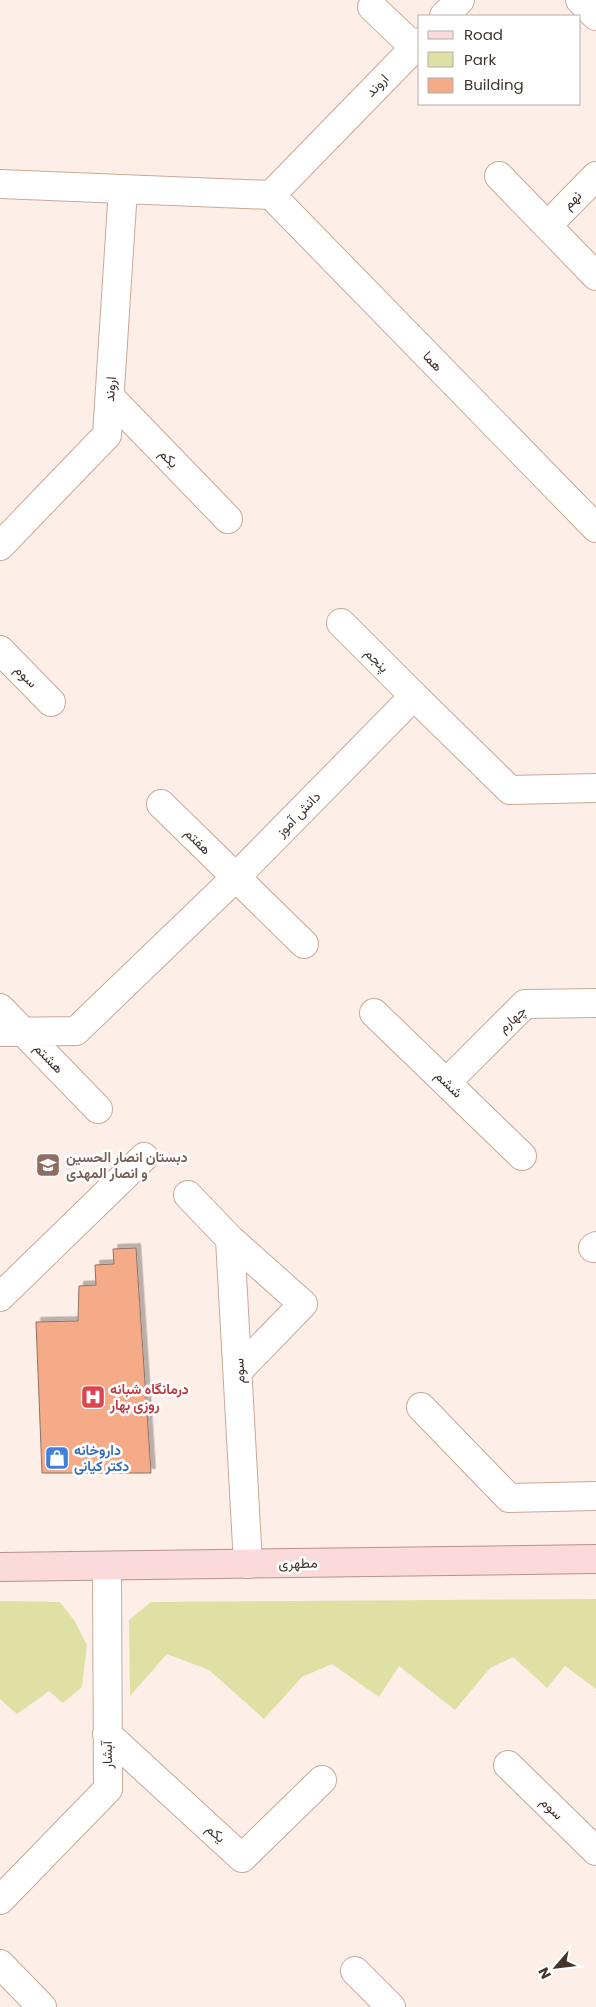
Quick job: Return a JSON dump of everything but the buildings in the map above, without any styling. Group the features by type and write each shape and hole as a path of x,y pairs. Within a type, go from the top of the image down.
{"main road":[{"name":"مطهری","path":"0,1567 596,1559"}],"street":[{"path":"445,15 460,0"},
{"path":"580,0 596,16"},
{"path":"372,7 417,44"},
{"name":"اروند","path":"271,195 417,44"},
{"path":"499,176 596,276"},
{"name":"نهم","path":"548,225 596,176"},
{"path":"0,184 271,195"},
{"name":"اروند","path":"0,546 108,435 123,190"},
{"name":"هما","path":"271,195 596,528"},
{"name":"یکم","path":"110,398 228,519"},
{"name":"پنجم","path":"341,623 414,696"},
{"name":"سوم","path":"0,650 51,702"},
{"path":"414,696 510,790 596,788"},
{"name":"دانش آموز","path":"12,1032 76,1031 235,878 414,696"},
{"name":"هفتم","path":"162,804 235,878"},
{"path":"235,878 304,944"},
{"name":"چهارم","path":"447,1082 525,1004 596,1002"},
{"name":"هشتم","path":"0,1008 12,1032 98,1109"},
{"name":"ششم","path":"374,1013 522,1156"},
{"path":"0,1297 144,1158"},
{"path":"188,1195 230,1239 303,1304 239,1370"},
{"name":"سوم","path":"230,1239 239,1370 248,1564"},
{"path":"421,1407 509,1498 596,1496"},
{"name":"آبشار","path":"0,1900 108,1788 107,1566"},
{"name":"یکم","path":"107,1734 242,1858 322,1780"},
{"name":"سوم","path":"508,1765 596,1850"},
{"path":"0,1964 42,2007"},
{"path":"355,1971 391,2007"}],"green space":[{"path":"596,1599 596,1689 565,1666 547,1688 513,1657 490,1668 455,1710 399,1666 379,1697 332,1664 302,1677 264,1719 209,1670 167,1654 130,1696 129,1620 151,1602"},
{"path":"0,1601 60,1602 74,1620 87,1645 82,1687 63,1703 49,1691 17,1714 0,1699"}],"place":[{"name":"دبستان انصار الحسین و انصار المهدی","path":"48,1165"},
{"name":"درمانگاه شبانه روزی بهار","path":"93,1397"},
{"name":"داروخانه دکتر کیانی","path":"57,1458"}]}
